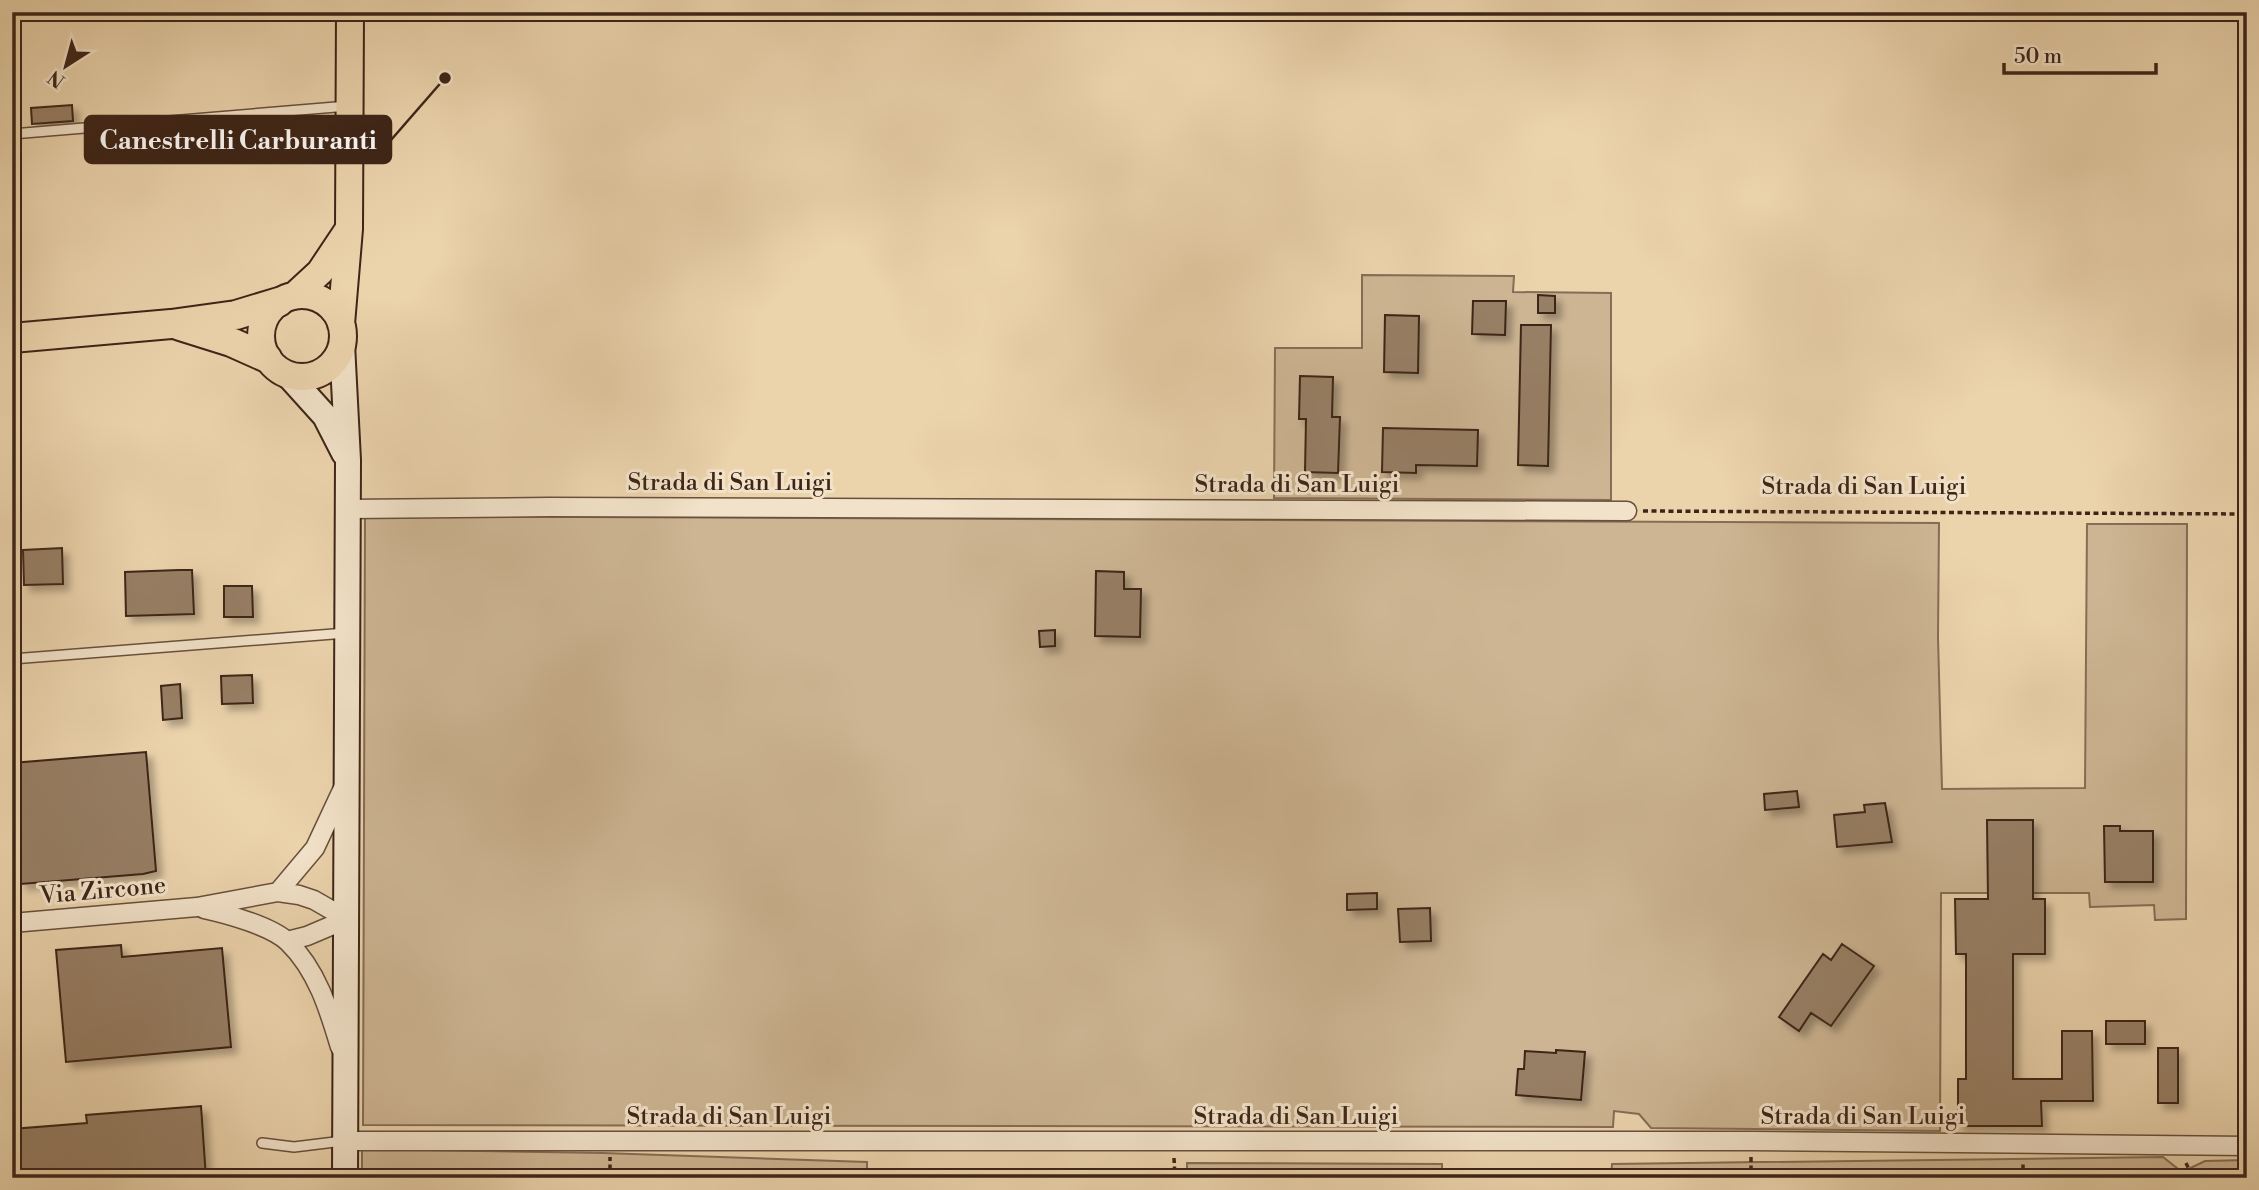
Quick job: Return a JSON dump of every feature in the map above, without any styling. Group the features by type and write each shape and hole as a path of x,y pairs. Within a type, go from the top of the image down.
{"highway":[{"path":"12,338 171,324 236,315 287,299"},
{"path":"171,324 231,342 278,366"}],"main road":[{"path":"345,1178 348,460 342,334 349,229 350,12"},
{"path":"348,460 325,416 262,346 261,334 270,310 320,272 349,229"},
{"path":"278,366 302,377 316,375 333,363 342,334 328,304 318,298 287,299"}],"street":[{"name":"Strada di San Luigi","path":"348,509 577,507 1627,511"},
{"path":"278,892 315,848 345,783"},
{"name":"Via Zircone","path":"12,923 197,907 278,892 314,900 347,919"},
{"name":"Via Zircone","path":"197,907 230,914 287,940 307,965 320,989 345,1064"},
{"path":"287,940 307,936 347,919"},
{"name":"Strada di San Luigi","path":"345,1140 1751,1141 2247,1146"}],"lane":[{"path":"12,134 350,106"},
{"path":"12,659 347,633"},
{"path":"261,1143 294,1147 345,1140"}],"path":[{"name":"Strada di San Luigi","path":"1627,511 2247,513"}],"shaded area":[{"path":"1362,275 1514,276 1513,292 1611,293 1611,500 1274,498 1275,348 1362,348"},
{"path":"365,516 1939,523 1938,637 1942,789 2085,788 2087,524 2187,524 2186,919 2155,920 2154,905 2090,907 2089,893 1941,893 1940,1131 1651,1128 1639,1114 1614,1111 1613,1127 363,1125"},
{"path":"362,1149 603,1153 867,1162 867,1178 362,1178"},
{"path":"2163,1157 2182,1172 2205,1161 2247,1160 2247,1178 1611,1178 1612,1164"},
{"path":"1187,1163 1442,1164 1442,1178 1187,1178"}],"building":[{"path":"72,105 73,121 32,124 31,108"},
{"path":"1538,295 1555,296 1555,313 1538,313"},
{"path":"1473,301 1506,301 1505,335 1472,334"},
{"path":"1385,315 1419,316 1418,373 1384,372"},
{"path":"1521,325 1551,325 1548,466 1518,465"},
{"path":"1300,376 1333,377 1332,417 1340,417 1338,473 1305,472 1306,419 1299,419"},
{"path":"1383,428 1478,430 1477,466 1416,465 1416,473 1382,472"},
{"path":"62,548 63,584 24,585 23,550"},
{"path":"192,570 194,614 126,616 125,572"},
{"path":"1096,571 1124,572 1124,589 1141,589 1140,637 1095,636"},
{"path":"224,586 252,586 253,617 224,617"},
{"path":"1055,630 1055,646 1040,647 1039,631"},
{"path":"252,675 253,703 222,704 221,676"},
{"path":"180,684 182,718 163,720 161,686"},
{"path":"146,752 156,871 21,884 20,869 12,870 12,841 17,840 12,763"},
{"path":"1797,791 1799,807 1765,810 1764,794"},
{"path":"1885,803 1892,842 1837,847 1834,815 1865,812 1864,805"},
{"path":"1987,820 2033,820 2033,899 2045,899 2045,954 2013,954 2013,1079 2062,1079 2062,1031 2092,1031 2093,1101 2041,1101 2042,1126 1958,1126 1958,1079 1966,1079 1966,954 1956,954 1955,899 1988,899"},
{"path":"2104,826 2120,826 2120,831 2153,831 2153,882 2105,882"},
{"path":"1377,893 1377,909 1347,910 1347,894"},
{"path":"1430,908 1431,941 1400,942 1398,909"},
{"path":"1842,944 1874,966 1831,1026 1811,1013 1799,1031 1779,1017 1823,954 1831,960"},
{"path":"121,945 122,957 222,948 231,1047 66,1062 56,950"},
{"path":"2106,1021 2145,1021 2145,1044 2106,1044"},
{"path":"2158,1048 2178,1048 2178,1103 2158,1103"},
{"path":"1556,1050 1585,1052 1581,1100 1516,1095 1518,1069 1524,1069 1525,1051 1556,1053"},
{"path":"201,1106 206,1178 12,1178 12,1129 87,1123 86,1115"}],"place":[{"name":"Canestrelli Carburanti","path":"445,78"}]}
